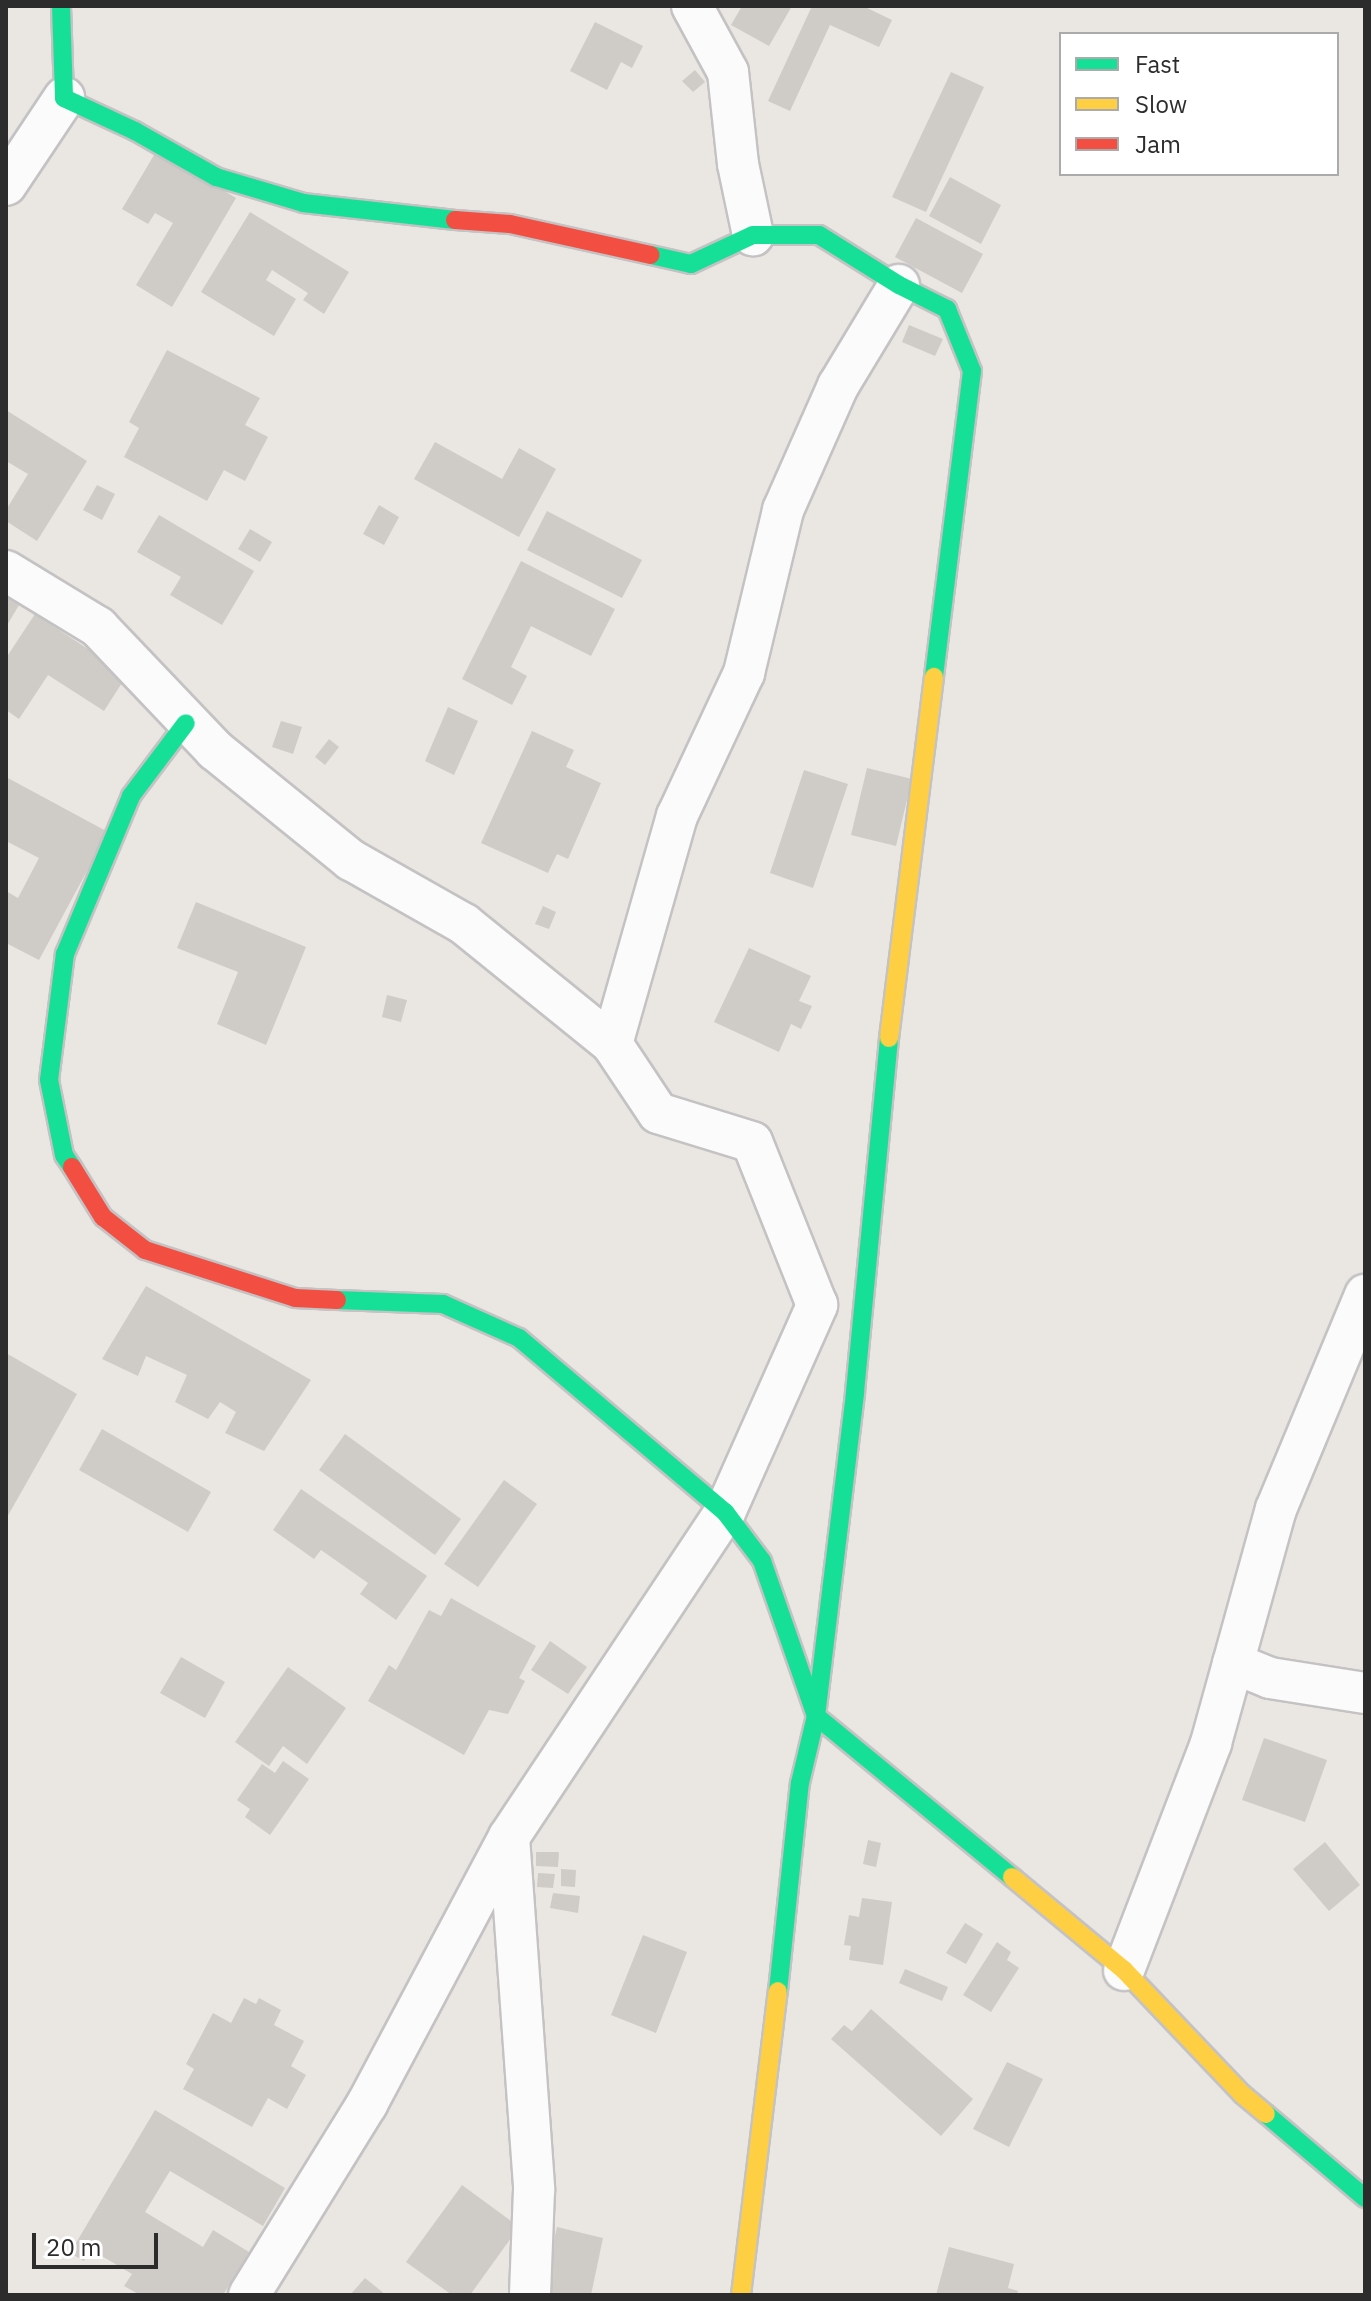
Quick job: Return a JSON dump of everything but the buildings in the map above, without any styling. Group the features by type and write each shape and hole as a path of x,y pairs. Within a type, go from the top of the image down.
{"street":[{"path":"6,185 64,98 61,6"},
{"path":"692,6 728,72 738,164 753,235"},
{"path":"64,98 135,131 216,177 303,203 396,215 510,224 691,264 753,235 819,235 899,285 947,309 972,371 889,1039 855,1392 816,1716 800,1783 764,2125 741,2295"},
{"path":"612,1044 677,816 744,673 783,510 838,386 899,285"},
{"path":"6,571 98,627 186,723 351,860 464,924 612,1044 658,1113 752,1142 817,1305 725,1512 509,1837 367,2104 249,2295"},
{"path":"186,723 131,796 65,954 49,1080 64,1155 103,1217 145,1250 295,1298 443,1304 519,1338 725,1512 762,1561 816,1716 1124,1970 1242,2094 1365,2198"},
{"path":"1124,1970 1211,1743 1276,1509 1365,1295"},
{"path":"1233,1663 1270,1678 1365,1693"},
{"path":"509,1837 534,2190 530,2295"}],"traffic: fast":[{"path":"61,6 64,98 135,131 216,177 303,203 455,220"},
{"path":"651,255 691,264 753,235 819,235 899,285 947,309 972,371 934,677"},
{"path":"72,1167 64,1155 49,1080 65,954 131,796 186,723"},
{"path":"778,1991 800,1783 816,1716 855,1392 889,1038"},
{"path":"337,1300 443,1304 519,1338 725,1512 762,1561 816,1716 1012,1877"},
{"path":"1266,2114 1365,2198"}],"traffic: slow":[{"path":"889,1038 934,677"},
{"path":"1012,1877 1124,1970 1242,2094 1266,2114"},
{"path":"741,2295 778,1991"}],"traffic: jam":[{"path":"455,220 510,224 651,255"},
{"path":"72,1167 103,1217 145,1250 295,1298 337,1300"}]}
